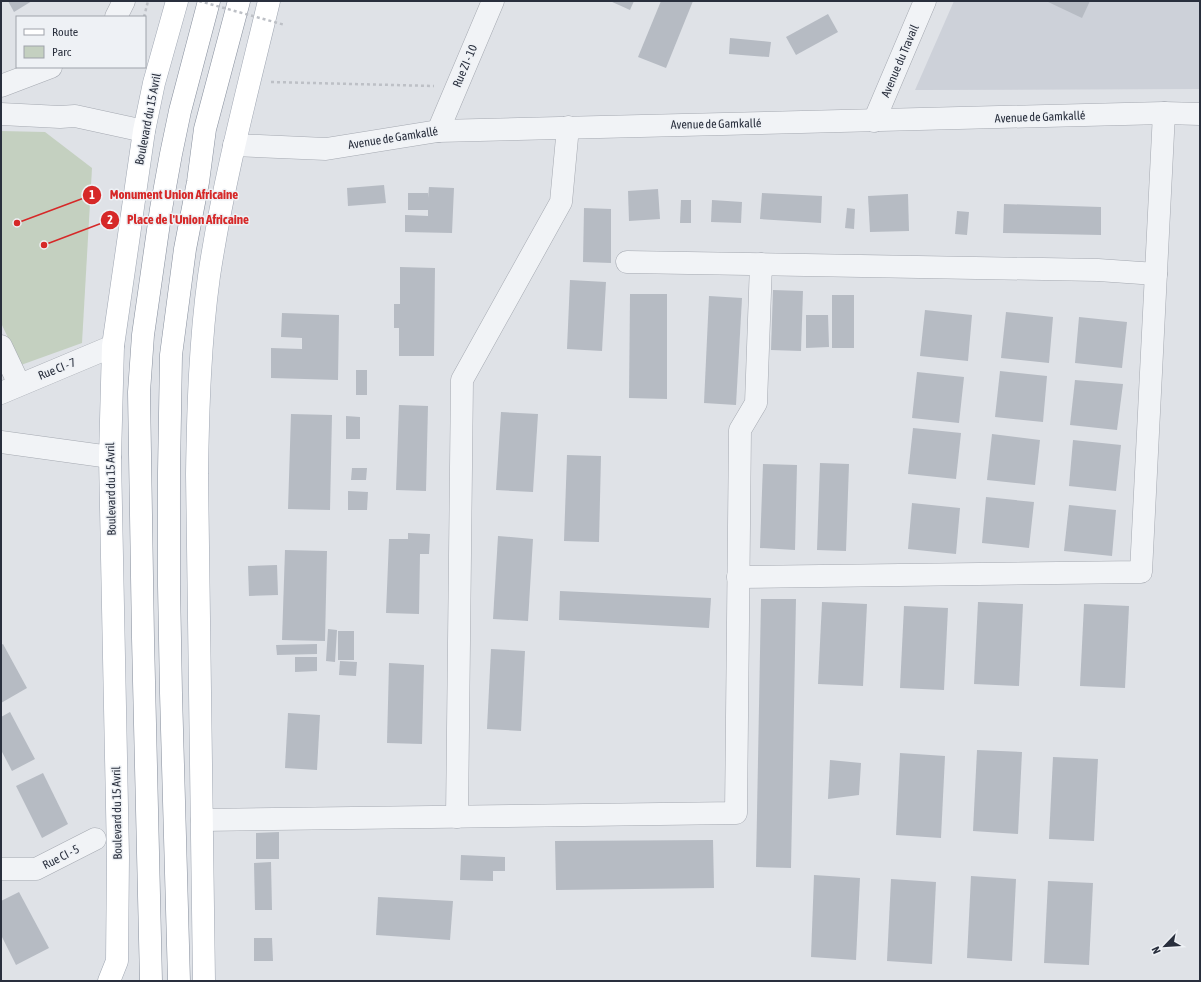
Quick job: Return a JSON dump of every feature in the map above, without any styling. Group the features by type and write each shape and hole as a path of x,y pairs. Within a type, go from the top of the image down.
{"main road":[{"name":"Boulevard du 15 Avril","path":"109,981 117,961 118,857 110,458 113,346 144,131 154,83 177,1"},
{"path":"151,981 139,392 143,335 161,209 180,111 209,1"},
{"path":"179,981 169,584 171,355 185,249 198,182 206,128 239,1"},
{"path":"204,981 197,474 201,353 209,276 224,191 269,1"}],"street":[{"path":"116,16 124,1"},
{"name":"Rue ZI - 10","path":"438,131 493,1"},
{"name":"Avenue du Travail","path":"874,121 925,1"},
{"path":"1,86 48,68"},
{"path":"738,578 1141,572 1164,113"},
{"name":"Avenue de Gamkallé","path":"234,145 326,149 438,131 1164,113 1200,114"},
{"path":"1,114 60,117 75,116 144,131"},
{"path":"456,817 462,380 561,202 568,128"},
{"path":"627,262 1098,270 1156,274"},
{"path":"202,820 736,813 740,430 756,403 761,264"},
{"path":"1,346 10,389"},
{"name":"Rue CI - 7","path":"10,389 113,346"},
{"path":"1,442 110,458"},
{"name":"Rue CI - 5","path":"1,869 36,870 95,839"}],"path":[{"path":"144,16 148,1"},
{"path":"199,1 284,26"},
{"path":"268,82 434,86"}],"shaded area":[{"path":"954,1 1200,1 1200,89 915,90"}],"green space":[{"path":"1,131 45,132 92,168 82,343 21,365 1,323"}],"building":[{"path":"8,1 32,1 14,12"},
{"path":"610,1 634,1 630,10"},
{"path":"661,1 693,1 666,68 638,57"},
{"path":"1046,1 1090,1 1082,18"},
{"path":"828,14 838,32 796,55 786,37"},
{"path":"730,38 771,42 769,57 729,54"},
{"path":"384,185 386,203 348,206 347,188"},
{"path":"429,187 454,188 452,233 405,232 405,215 428,216 428,210 408,210 408,193 428,193 428,198"},
{"path":"658,189 660,219 629,221 628,191"},
{"path":"762,193 822,196 821,223 760,219"},
{"path":"908,194 909,231 870,232 868,196"},
{"path":"681,200 691,200 691,223 680,223"},
{"path":"712,200 742,202 741,223 711,222"},
{"path":"1004,204 1101,207 1101,235 1003,233"},
{"path":"584,208 611,209 611,263 583,262"},
{"path":"847,208 855,209 854,229 845,228"},
{"path":"957,211 969,212 967,235 955,234"},
{"path":"400,267 435,268 434,356 399,356 399,328 394,328 394,304 400,304"},
{"path":"570,280 606,282 602,351 567,349"},
{"path":"773,290 803,291 801,351 771,350"},
{"path":"630,294 667,294 667,399 629,398"},
{"path":"832,295 854,295 854,348 832,348"},
{"path":"709,296 742,298 736,405 704,403"},
{"path":"925,310 972,315 968,361 920,356"},
{"path":"1006,312 1053,317 1049,363 1001,358"},
{"path":"282,313 339,315 338,380 271,378 271,348 302,349 302,338 281,337"},
{"path":"806,315 828,315 829,347 806,348"},
{"path":"1079,317 1127,322 1122,368 1075,363"},
{"path":"356,370 367,370 367,395 356,395"},
{"path":"1000,371 1047,376 1043,422 995,417"},
{"path":"917,372 964,377 959,423 912,418"},
{"path":"1075,380 1123,384 1117,430 1070,425"},
{"path":"399,405 428,406 426,491 396,490"},
{"path":"501,412 538,414 533,492 496,490"},
{"path":"291,414 332,415 330,510 288,509"},
{"path":"346,416 360,417 360,439 346,439"},
{"path":"913,428 961,433 956,479 908,474"},
{"path":"992,434 1040,440 1035,485 987,480"},
{"path":"1073,440 1121,445 1116,491 1069,486"},
{"path":"567,455 601,456 599,542 564,541"},
{"path":"820,463 849,464 846,551 817,550"},
{"path":"763,464 797,465 795,550 760,548"},
{"path":"352,468 367,468 366,480 351,480"},
{"path":"348,491 368,492 367,510 348,510"},
{"path":"986,497 1034,502 1029,548 982,543"},
{"path":"912,503 960,508 956,554 908,549"},
{"path":"1069,505 1116,510 1112,556 1064,551"},
{"path":"408,533 430,534 429,554 420,554 419,614 386,613 389,539 408,539"},
{"path":"498,536 533,539 528,621 493,619"},
{"path":"285,550 327,551 325,641 282,640"},
{"path":"277,565 278,595 249,596 248,566"},
{"path":"560,591 711,598 709,628 559,620"},
{"path":"761,599 796,599 791,868 756,867"},
{"path":"822,602 867,604 863,686 818,684"},
{"path":"978,602 1023,604 1019,686 974,684"},
{"path":"1084,604 1129,606 1125,688 1080,686"},
{"path":"904,606 948,608 944,690 900,688"},
{"path":"328,629 337,630 335,662 326,661"},
{"path":"338,631 354,631 354,660 338,660"},
{"path":"3,644 27,688 1,703 1,645"},
{"path":"317,644 317,654 277,655 276,645"},
{"path":"491,649 525,651 521,731 487,729"},
{"path":"295,657 317,657 317,671 295,672"},
{"path":"340,661 357,662 356,676 339,675"},
{"path":"389,663 424,665 422,744 387,743"},
{"path":"10,712 35,759 12,771 1,750 1,717"},
{"path":"288,713 320,715 317,770 285,768"},
{"path":"977,750 1022,752 1018,834 973,831"},
{"path":"900,753 945,756 941,838 896,835"},
{"path":"1053,757 1098,759 1094,841 1049,839"},
{"path":"830,760 861,763 859,795 828,799"},
{"path":"43,773 68,824 42,838 16,786"},
{"path":"279,832 279,859 256,859 256,833"},
{"path":"713,840 714,888 556,890 555,841"},
{"path":"461,855 505,857 505,871 493,871 493,881 460,880"},
{"path":"271,862 272,910 255,910 254,863"},
{"path":"814,875 860,878 856,960 811,957"},
{"path":"971,876 1016,879 1012,961 967,958"},
{"path":"891,879 936,882 932,964 887,961"},
{"path":"1048,881 1093,883 1089,965 1044,963"},
{"path":"19,892 49,948 16,965 1,935 1,901"},
{"path":"378,897 453,901 450,940 376,935"},
{"path":"254,938 272,938 273,961 254,961"}],"place":[{"name":"Monument Union Africaine","path":"17,223"},
{"name":"Place de l'Union Africaine","path":"44,245"}]}
